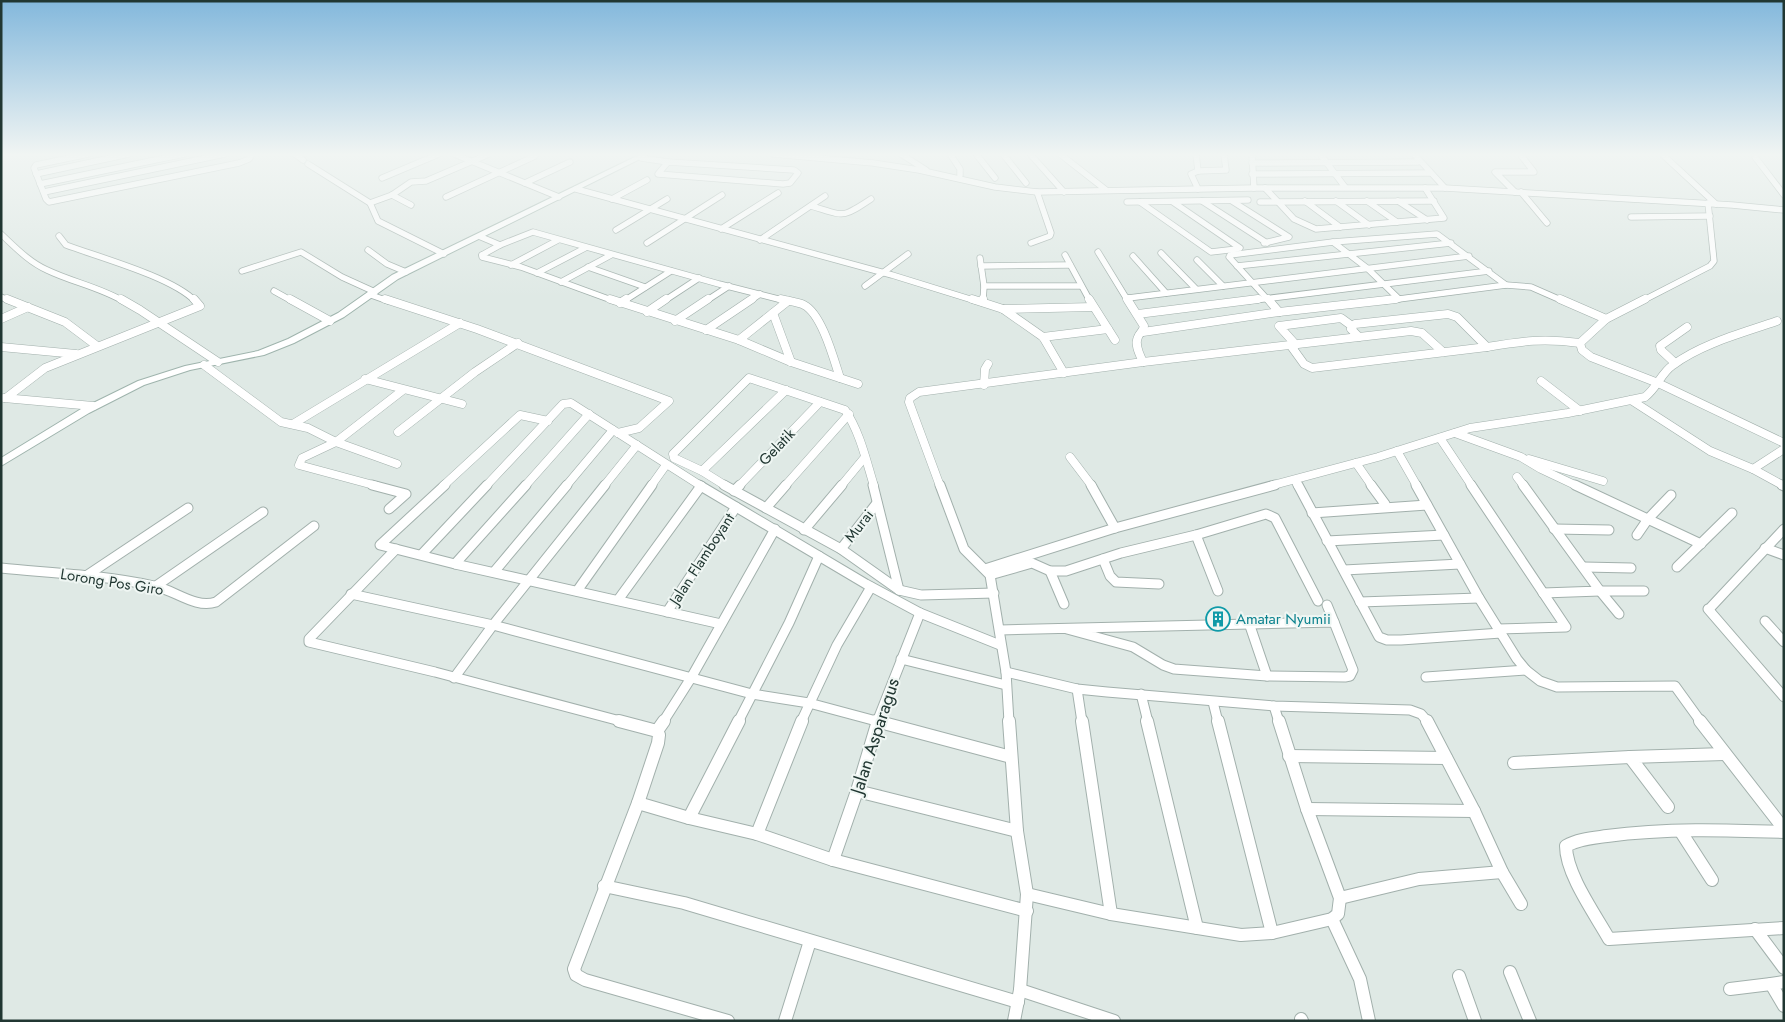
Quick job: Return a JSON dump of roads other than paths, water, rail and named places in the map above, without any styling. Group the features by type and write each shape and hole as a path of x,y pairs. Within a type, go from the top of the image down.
{"main road":[{"path":"2,462 93,406 166,374 261,353 291,341 330,321 406,272 550,202"}],"street":[{"path":"374,202 370,203 378,221 394,231 444,254"},
{"path":"405,202 411,205"},
{"path":"622,202 887,274 1004,309 1044,337 1064,373"},
{"path":"616,230 662,202"},
{"path":"647,243 711,202"},
{"path":"721,229 764,202"},
{"path":"760,240 817,202"},
{"path":"811,206 843,215 849,214 867,202"},
{"path":"1030,243 1050,236 1051,233 1040,202"},
{"path":"1127,202 1194,202"},
{"path":"1140,202 1211,252 1267,243 1290,237 1233,202"},
{"path":"1172,202 1240,248"},
{"path":"1203,202 1267,243"},
{"path":"1260,202 1265,202"},
{"path":"1276,202 1310,228 1444,218 1434,202"},
{"path":"1306,202 1340,227"},
{"path":"1337,202 1369,225"},
{"path":"1368,202 1397,222"},
{"path":"1399,202 1427,220"},
{"path":"1527,202 1547,223"},
{"path":"1675,202 1784,210"},
{"path":"1580,344 1606,320 1710,266 1714,261 1710,216 1712,204"},
{"path":"1631,217 1710,216"},
{"path":"840,378 816,319 804,305 530,232 500,245 481,256 537,273 647,312 739,340 792,362 840,378 858,384"},
{"path":"1,234 27,258 46,270 109,293 158,321 218,362"},
{"path":"1279,312 1250,282 1230,255 1258,250 1410,234 1437,234 1506,285"},
{"path":"4,398 45,368 158,321 198,307 200,304 169,283 66,245 59,236"},
{"path":"481,237 500,245"},
{"path":"511,265 558,240"},
{"path":"1333,242 1367,268 1399,299"},
{"path":"1237,266 1450,243"},
{"path":"537,273 585,248"},
{"path":"368,250 387,264 406,272"},
{"path":"242,271 302,252 342,277 373,293 669,400 638,428 615,431 494,572"},
{"path":"1098,252 1144,326 1143,332 1138,337 1137,347 1143,362"},
{"path":"561,282 611,254"},
{"path":"865,286 887,274 908,254"},
{"path":"1161,254 1196,289"},
{"path":"1065,255 1093,307 1115,340"},
{"path":"1133,256 1166,293"},
{"path":"1128,298 1469,256"},
{"path":"980,258 984,286 983,302"},
{"path":"1197,260 1223,286"},
{"path":"981,266 1070,265"},
{"path":"588,267 645,287"},
{"path":"620,302 671,271"},
{"path":"1138,314 1489,271"},
{"path":"647,312 698,278"},
{"path":"1143,332 1279,312 1506,285 1531,287 1606,320"},
{"path":"675,321 729,286"},
{"path":"984,286 1081,286"},
{"path":"274,291 330,321"},
{"path":"706,330 760,294"},
{"path":"1,297 65,322 97,346"},
{"path":"739,340 788,301"},
{"path":"1,319 28,307"},
{"path":"1004,309 1093,307"},
{"path":"1012,314 1047,309"},
{"path":"773,313 792,362"},
{"path":"1352,326 1355,324 1448,314 1458,317 1487,347"},
{"path":"1358,337 1351,328 1352,326 1342,318 1279,326 1294,345 1304,364 1312,368 1487,347 1536,339 1553,339 1580,344"},
{"path":"987,572 1115,528 1356,463 1476,427 1580,411 1645,397 1654,391 1664,372 1675,364 1732,337 1777,321"},
{"path":"294,424 365,379 460,323"},
{"path":"1675,364 1661,350 1660,346 1686,327"},
{"path":"1044,337 1108,329"},
{"path":"1014,1021 1019,996 1027,894 1017,831 1006,679 1000,645 1000,630 994,593 987,572 964,549 909,402 913,394 1143,362 1416,331 1427,337 1443,352"},
{"path":"398,432 475,372 518,344"},
{"path":"1580,344 1583,352 1658,383 1784,444"},
{"path":"1,347 76,354"},
{"path":"984,385 985,369 988,364"},
{"path":"204,365 281,422 308,428 336,442 397,464"},
{"path":"899,590 865,457 850,414 845,410 753,378 748,380 673,454 674,458 702,471 734,491 841,549 899,590 920,595 994,593"},
{"path":"365,379 462,404"},
{"path":"1541,381 1580,411"},
{"path":"389,509 406,494 299,465 302,458 336,442 404,390"},
{"path":"702,471 786,390"},
{"path":"4,398 93,406"},
{"path":"1631,400 1710,451 1754,469 1784,486"},
{"name":"Gelatik","path":"734,491 820,402"},
{"path":"422,554 566,403 573,404 666,465 871,587 920,613 1000,645"},
{"path":"455,564 589,414"},
{"path":"766,508 850,414"},
{"path":"548,421 520,415 380,545 422,554 455,564 721,624"},
{"path":"1455,433 1521,457 1701,544"},
{"path":"1295,480 1376,634 1384,640 1566,627 1440,438"},
{"path":"454,678 493,625 637,445"},
{"path":"1754,469 1784,449"},
{"path":"1397,451 1479,598 1526,670 1540,681 1556,687 1675,686 1724,754 1784,831"},
{"path":"804,530 865,457"},
{"path":"1070,457 1096,490 1115,528"},
{"path":"1521,457 1547,463 1603,481"},
{"path":"1356,463 1385,504"},
{"path":"577,591 666,465"},
{"path":"1517,477 1600,591 1619,614"},
{"path":"618,600 701,486"},
{"path":"1637,535 1648,519 1671,495"},
{"name":"Murai","path":"841,549 877,503"},
{"path":"1312,513 1427,505"},
{"name":"Jalan Flamboyant","path":"668,612 736,507"},
{"path":"86,576 188,508"},
{"path":"156,586 263,512"},
{"path":"1677,567 1689,553 1701,544 1732,513"},
{"path":"987,572 1032,563 1050,571 1066,571 1121,553 1196,535 1262,514 1272,516 1334,622 1354,670 1350,676 1267,676 1174,669 1133,648 1067,629"},
{"name":"Lorong Pos Giro","path":"1,568 86,576 156,586 202,604 210,605 314,526"},
{"path":"1554,529 1610,530"},
{"path":"1784,529 1709,608 1784,697"},
{"path":"657,731 691,678 775,530"},
{"path":"1196,535 1218,591"},
{"path":"1326,540 1444,535"},
{"path":"1765,548 1784,555"},
{"path":"396,549 350,594 309,639 309,642 657,731"},
{"path":"689,818 789,623 819,556"},
{"path":"1103,559 1110,576 1116,582 1159,584"},
{"path":"1344,570 1460,564"},
{"path":"1584,567 1632,568"},
{"path":"1050,571 1064,604"},
{"path":"757,834 809,704 855,610 871,587"},
{"path":"1543,593 1644,591"},
{"path":"350,594 493,625 752,694 809,704 1011,757"},
{"path":"1360,602 1479,598"},
{"name":"Jalan Asparagus","path":"833,860 857,791 877,723 920,613"},
{"path":"1764,621 1784,642"},
{"path":"1000,630 1334,622"},
{"path":"1249,623 1267,676"},
{"path":"901,659 1006,679 1077,689 1274,706 1415,711 1421,714 1427,722 1474,811 1502,872 1521,904"},
{"path":"1426,677 1526,670"},
{"path":"1077,689 1111,914"},
{"path":"1142,694 1197,928"},
{"path":"1213,702 1272,933"},
{"path":"1027,894 1111,914 1242,935 1272,933 1332,919 1338,914 1340,898 1307,809 1274,706"},
{"path":"657,731 659,735 658,743 638,803 574,964 576,976 728,1021"},
{"path":"1514,763 1630,756 1724,754"},
{"path":"1289,756 1446,758"},
{"path":"1630,756 1668,807"},
{"path":"857,791 1017,831"},
{"path":"638,803 689,818 757,834 833,860 1027,911"},
{"path":"1307,809 1474,811"},
{"path":"1784,831 1621,834 1574,842 1566,846 1564,851 1572,870 1609,939 1784,928"},
{"path":"1681,832 1712,880"},
{"path":"1340,898 1419,879 1502,872"},
{"path":"604,886 684,903 810,941 1114,1021"},
{"path":"1332,919 1360,979 1369,1021"},
{"path":"1755,929 1784,968"},
{"path":"785,1021 810,941"},
{"path":"1510,972 1530,1021"},
{"path":"1459,976 1475,1021"},
{"path":"1730,989 1777,983 1784,1006"}],"place":[{"name":"Amatar Nyumii","path":"1218,619"}]}
